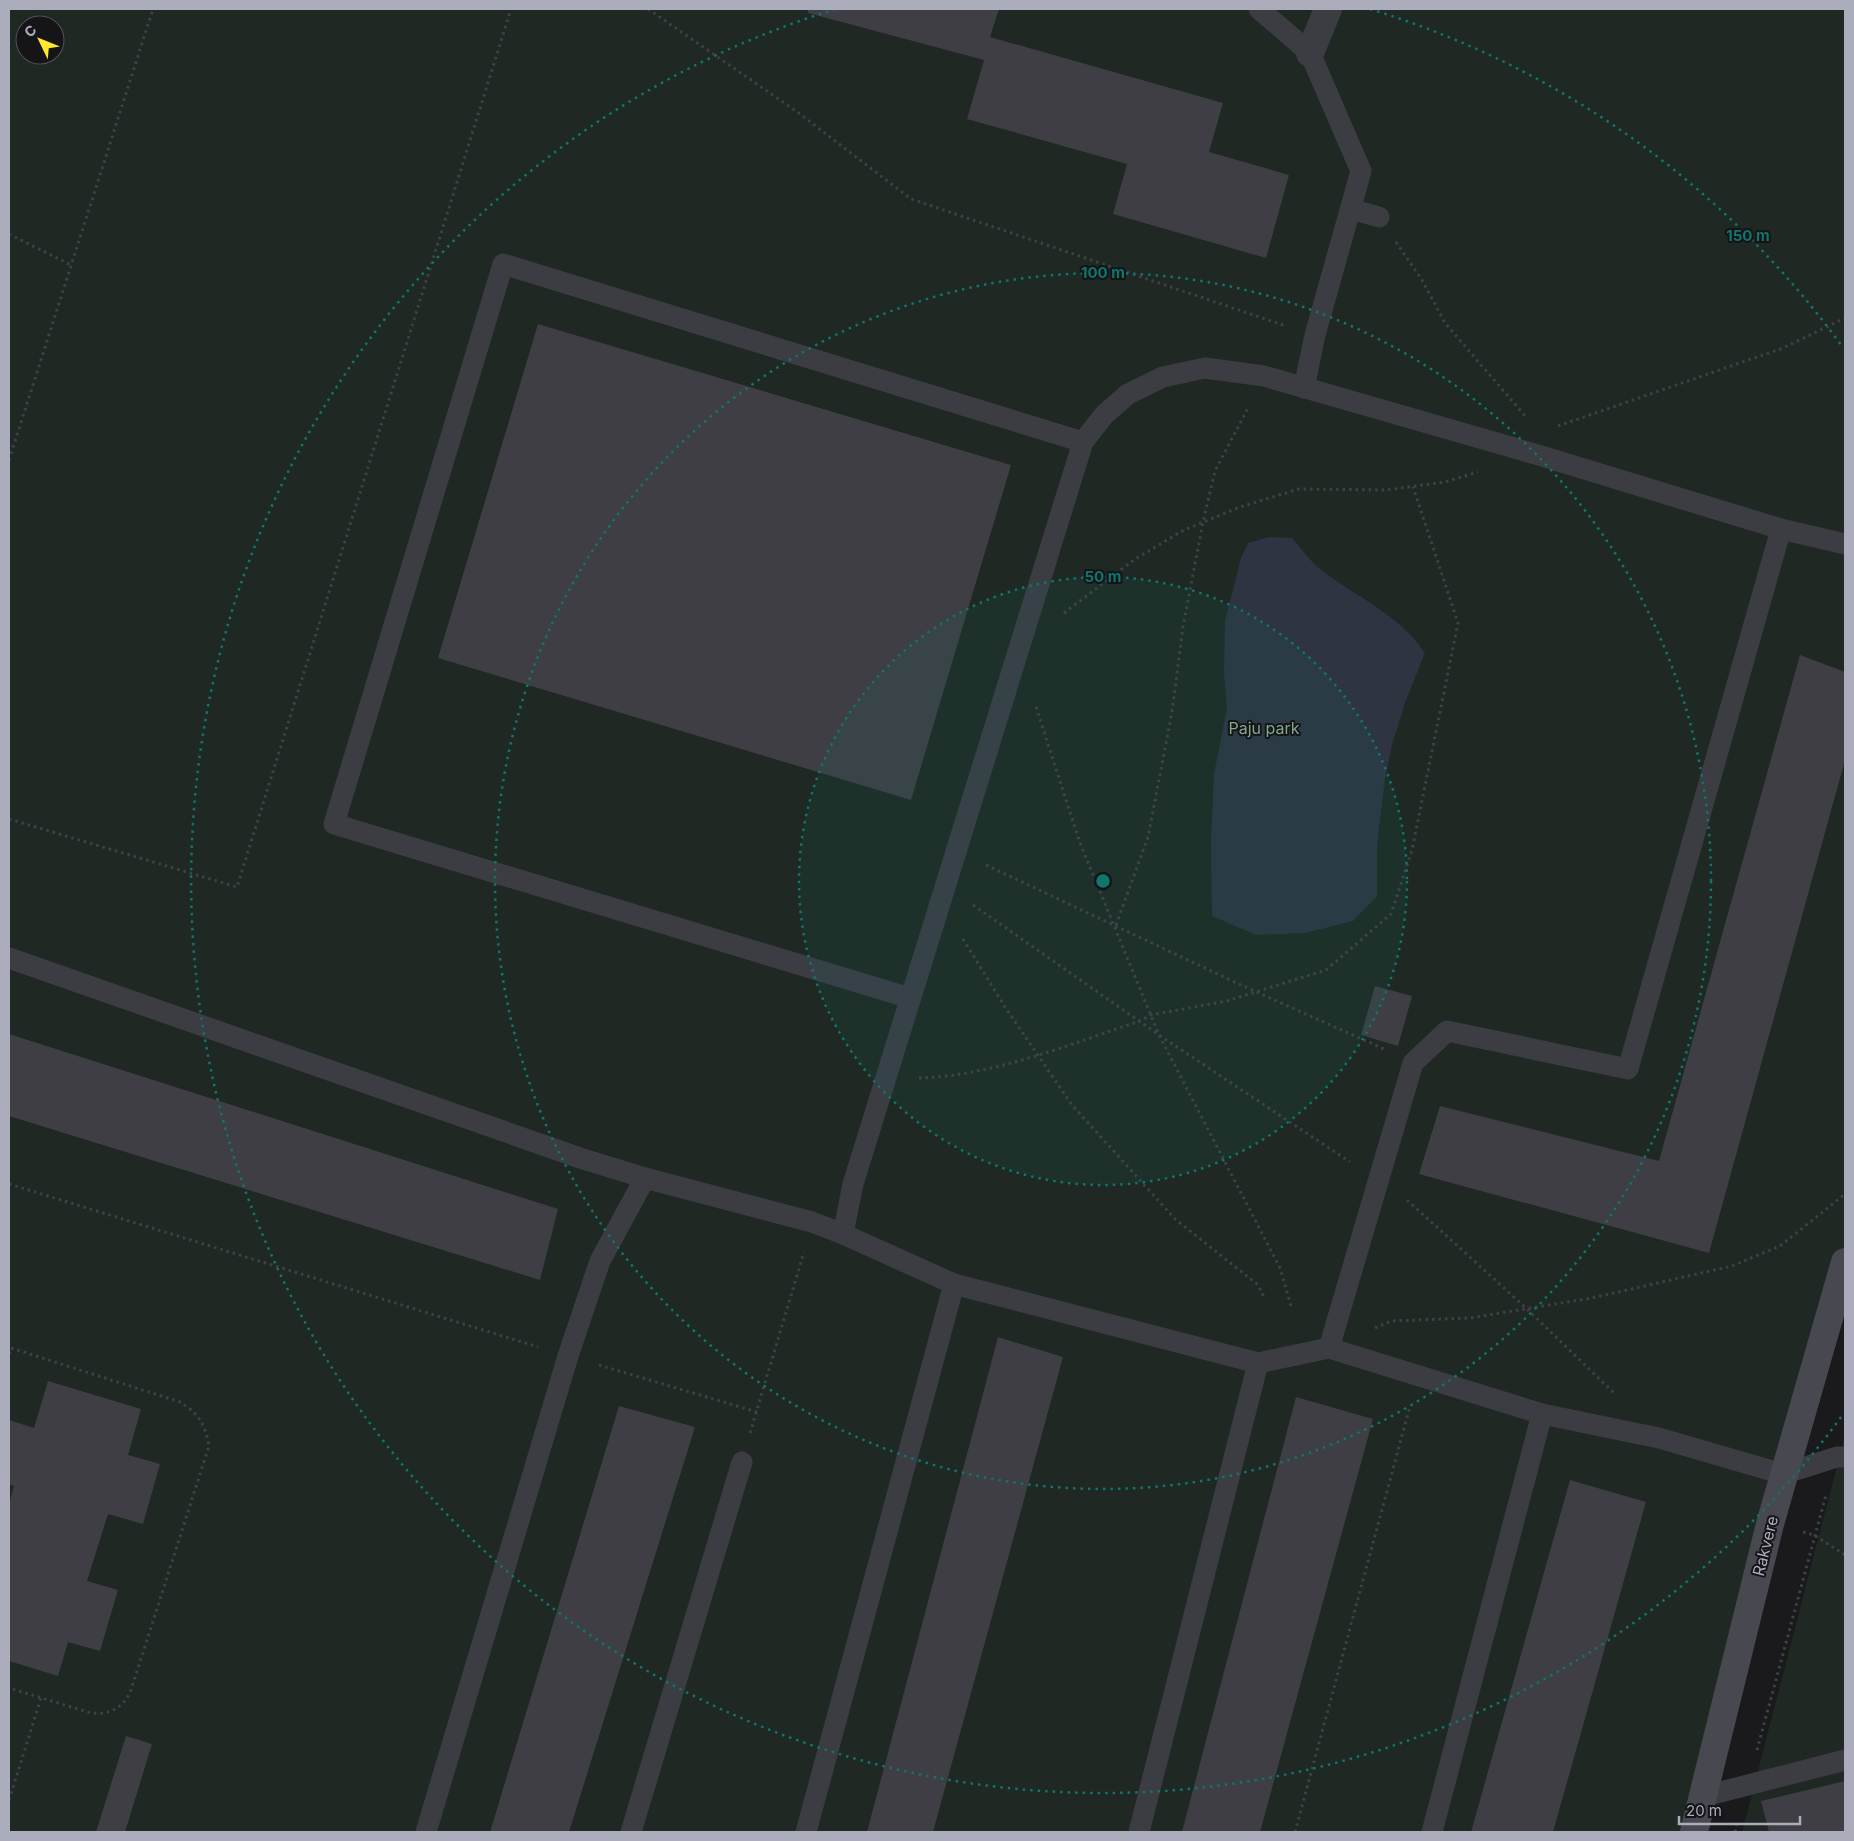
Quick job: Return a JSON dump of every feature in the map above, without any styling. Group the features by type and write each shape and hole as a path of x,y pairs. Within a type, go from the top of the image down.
{"street":[{"path":"1310,53 1328,9"},
{"name":"Rakvere","path":"1694,1832 1705,1796 1783,1474 1845,1262"}],"lane":[{"path":"1259,9 1310,53 1361,171 1315,335 1304,388"},
{"path":"1351,209 1379,217"},
{"path":"910,998 334,824 503,264 1083,442"},
{"path":"843,1234 853,1184 1083,442 1104,414 1128,394 1163,377 1205,368 1264,376 1535,454 1781,528 1845,544"},
{"path":"1329,1348 1413,1062 1447,1031 1628,1069 1781,528"},
{"path":"9,958 580,1158 646,1178 812,1222 954,1284 1258,1363 1329,1348 1542,1414 1659,1438 1783,1474 1841,1457"},
{"path":"426,1832 568,1356 600,1261 646,1178"},
{"path":"806,1832 954,1284"},
{"path":"1139,1832 1258,1363"},
{"path":"1432,1832 1542,1414"},
{"path":"631,1832 742,1462"},
{"path":"1705,1796 1845,1760"}],"path":[{"path":"9,460 153,9"},
{"path":"9,819 236,887 511,9"},
{"path":"648,9 796,111 911,199 1315,335"},
{"path":"1379,217 1422,280 1445,323 1498,387 1540,432"},
{"path":"9,234 71,265"},
{"path":"1540,432 1783,348 1845,318"},
{"path":"1116,926 1148,836 1172,712 1183,627 1203,522 1215,471 1264,376 1286,326"},
{"path":"1535,454 1540,432"},
{"path":"1020,645 1135,559 1184,530 1203,522 1299,490 1387,490 1445,482 1481,471"},
{"path":"885,1079 951,1077 1037,1055 1140,1021 1152,1015 1227,1001 1326,970 1391,914 1412,850 1458,623 1413,486"},
{"path":"1034,700 1080,843 1160,1035 1280,1268 1290,1306"},
{"path":"956,852 1413,1062"},
{"path":"945,886 1160,1035 1345,1159 1380,1176 1527,1309 1617,1397"},
{"path":"936,914 965,941 1005,1007 1072,1105 1175,1219 1258,1285 1265,1299"},
{"path":"9,1184 756,1412"},
{"path":"1329,1348 1391,1321 1470,1318 1527,1309 1592,1298 1732,1266 1780,1246 1845,1194"},
{"path":"742,1462 812,1222"},
{"path":"9,1354 11,1348 180,1402 195,1411 206,1429 209,1446 130,1693 124,1704 105,1714 91,1714 9,1688"},
{"path":"1295,1832 1418,1376"},
{"path":"1735,1832 1814,1535 1841,1457"},
{"path":"1795,1530 1814,1535 1845,1555"},
{"path":"9,1800 41,1698"}],"green space":[{"name":"Paju park","path":"9,9 1845,9 1845,1287 1683,1832 9,1832"},
{"path":"1845,1435 1845,1832 1742,1832"}],"water":[{"path":"1269,537 1292,538 1320,569 1403,627 1425,653 1405,703 1392,745 1385,779 1377,844 1377,896 1353,921 1305,933 1256,935 1212,916 1211,842 1214,774 1227,708 1224,674 1225,621 1241,558 1248,543"}],"building":[{"path":"808,9 999,9 990,37 1223,103 1209,152 1289,175 1266,258 1113,214 1127,164 967,119 984,60 808,13"},
{"path":"538,324 1011,465 911,800 438,658"},
{"path":"1800,655 1845,672 1845,760 1709,1253 1419,1174 1440,1106 1659,1161"},
{"path":"1375,986 1412,996 1398,1046 1361,1035"},
{"path":"9,1034 558,1209 540,1280 9,1116"},
{"path":"998,1337 1063,1357 933,1832 867,1832"},
{"path":"48,1381 141,1409 128,1455 160,1464 143,1524 108,1514 87,1581 118,1590 100,1651 68,1642 58,1676 9,1661 9,1504 14,1486 9,1484 9,1420 34,1428"},
{"path":"1296,1397 1373,1419 1260,1832 1182,1832"},
{"path":"619,1406 695,1427 569,1832 490,1832"},
{"path":"1570,1480 1646,1502 1553,1832 1471,1832"},
{"path":"126,1736 152,1744 125,1832 96,1832"},
{"path":"1845,1781 1845,1832 1769,1832 1761,1801"}]}
